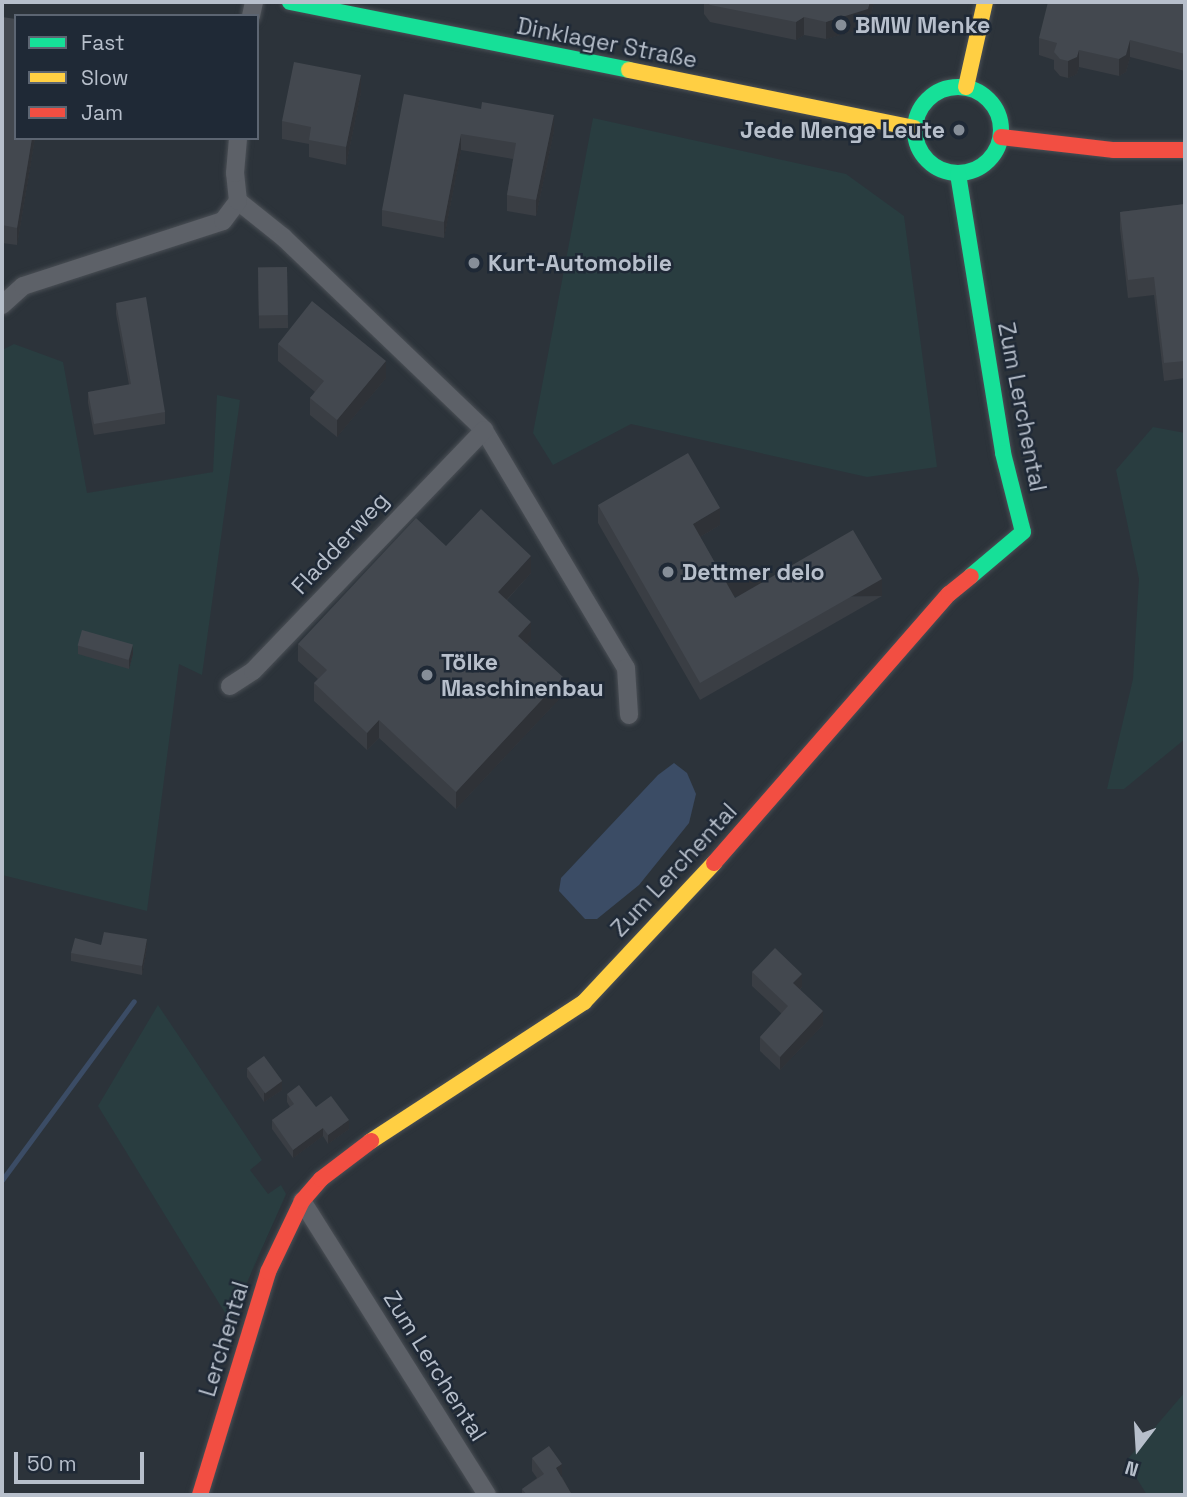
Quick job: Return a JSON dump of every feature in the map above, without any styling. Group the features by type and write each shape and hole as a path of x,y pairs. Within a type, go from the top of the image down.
{"street":[{"name":"Dinklager Straße","path":"290,2 914,128"},
{"path":"965,88 985,2"},
{"path":"965,88 989,100 1000,124 1000,137 986,163 958,174 944,172 927,160 916,142 916,116 931,96 941,90 965,88"},
{"path":"1000,137 1114,150 1185,150"},
{"path":"238,140 235,173 238,201 293,247 484,430 626,668 629,715"},
{"name":"Zum Lerchental","path":"487,1495 302,1201 321,1179 377,1136 584,1002 754,821 949,594 1023,532 1003,453 958,174"},
{"path":"2,305 23,286 223,220 238,201"},
{"name":"Fladderweg","path":"230,685 253,671 484,430"},
{"name":"Lerchental","path":"200,1495 268,1272 302,1201"}],"green space":[{"path":"593,118 846,174 904,216 937,467 867,477 631,424 553,465 533,433"},
{"path":"14,344 63,362 87,493 213,472 217,395 240,400 202,675 179,664 147,911 2,875 2,350"},
{"path":"1153,427 1185,433 1185,739 1124,789 1107,789 1133,679 1139,579 1116,470"},
{"path":"158,1005 262,1160 250,1170 268,1194 281,1185 286,1194 230,1321 98,1106"},
{"path":"1185,1392 1185,1495 1147,1495 1126,1461"}],"water":[{"path":"674,763 687,773 696,794 689,823 639,885 597,919 585,919 559,891 561,878 658,775"}],"building":[{"path":"707,2 870,2 868,9 826,22 804,17 796,22 710,5"},
{"path":"1048,2 1185,2 1185,54 1130,40 1126,55 1119,59 1079,50 1077,57 1068,61 1060,59 1054,52 1057,43 1039,38"},
{"path":"2,17 14,19 14,140 32,140 17,228 2,225"},
{"path":"294,62 361,75 346,147 309,140 311,127 282,121"},
{"path":"404,94 481,109 482,102 554,115 536,200 507,195 516,143 461,134 444,222 382,210"},
{"path":"1185,204 1185,361 1164,363 1154,277 1128,280 1120,212"},
{"path":"287,267 288,315 259,315 258,268"},
{"path":"146,297 165,412 94,424 88,392 131,384 116,303"},
{"path":"312,301 386,361 337,420 310,398 324,381 278,344"},
{"name":"Dettmer delo","path":"688,453 720,508 693,524 735,598 853,530 882,579 700,683 598,505"},
{"name":"Tölke Maschinenbau","path":"481,509 531,556 498,592 531,622 518,636 563,677 456,792 379,720 367,733 314,683 327,670 298,644 416,518 446,546"},
{"path":"82,630 133,645 129,660 78,645"},
{"path":"104,932 147,939 142,966 71,953 75,938 101,945"},
{"path":"775,948 802,974 793,983 823,1011 780,1057 760,1037 788,1006 752,972"},
{"path":"264,1056 282,1081 265,1093 247,1068"},
{"path":"299,1085 316,1107 331,1096 349,1120 328,1135 323,1128 293,1150 272,1120 294,1104 287,1094"},
{"path":"549,1446 562,1464 556,1468 572,1495 527,1495 522,1489 544,1474 532,1458"}],"waterway":[{"path":"2,1180 134,1001"}],"traffic: fast":[{"path":"290,2 629,70"},
{"path":"958,87 975,90 989,99 998,113 1001,130 998,147 989,161 975,170 958,173 941,170 927,161 918,147 915,130 918,113 927,99 941,90 958,87"},
{"path":"958,174 1003,453 1023,532 971,576"}],"traffic: slow":[{"path":"966,87 985,2"},
{"path":"629,70 914,128"},
{"path":"371,1141 584,1002 714,863"}],"traffic: jam":[{"path":"1001,137 1114,150 1185,150"},
{"path":"714,863 949,594 971,576"},
{"path":"200,1495 268,1272 302,1201 321,1179 371,1141"}],"place":[{"name":"BMW Menke","path":"841,25"},
{"name":"Jede Menge Leute","path":"959,130"},
{"name":"Kurt-Automobile","path":"474,263"},
{"name":"Dettmer delo","path":"668,572"},
{"name":"Tölke Maschinenbau","path":"427,675"}]}
